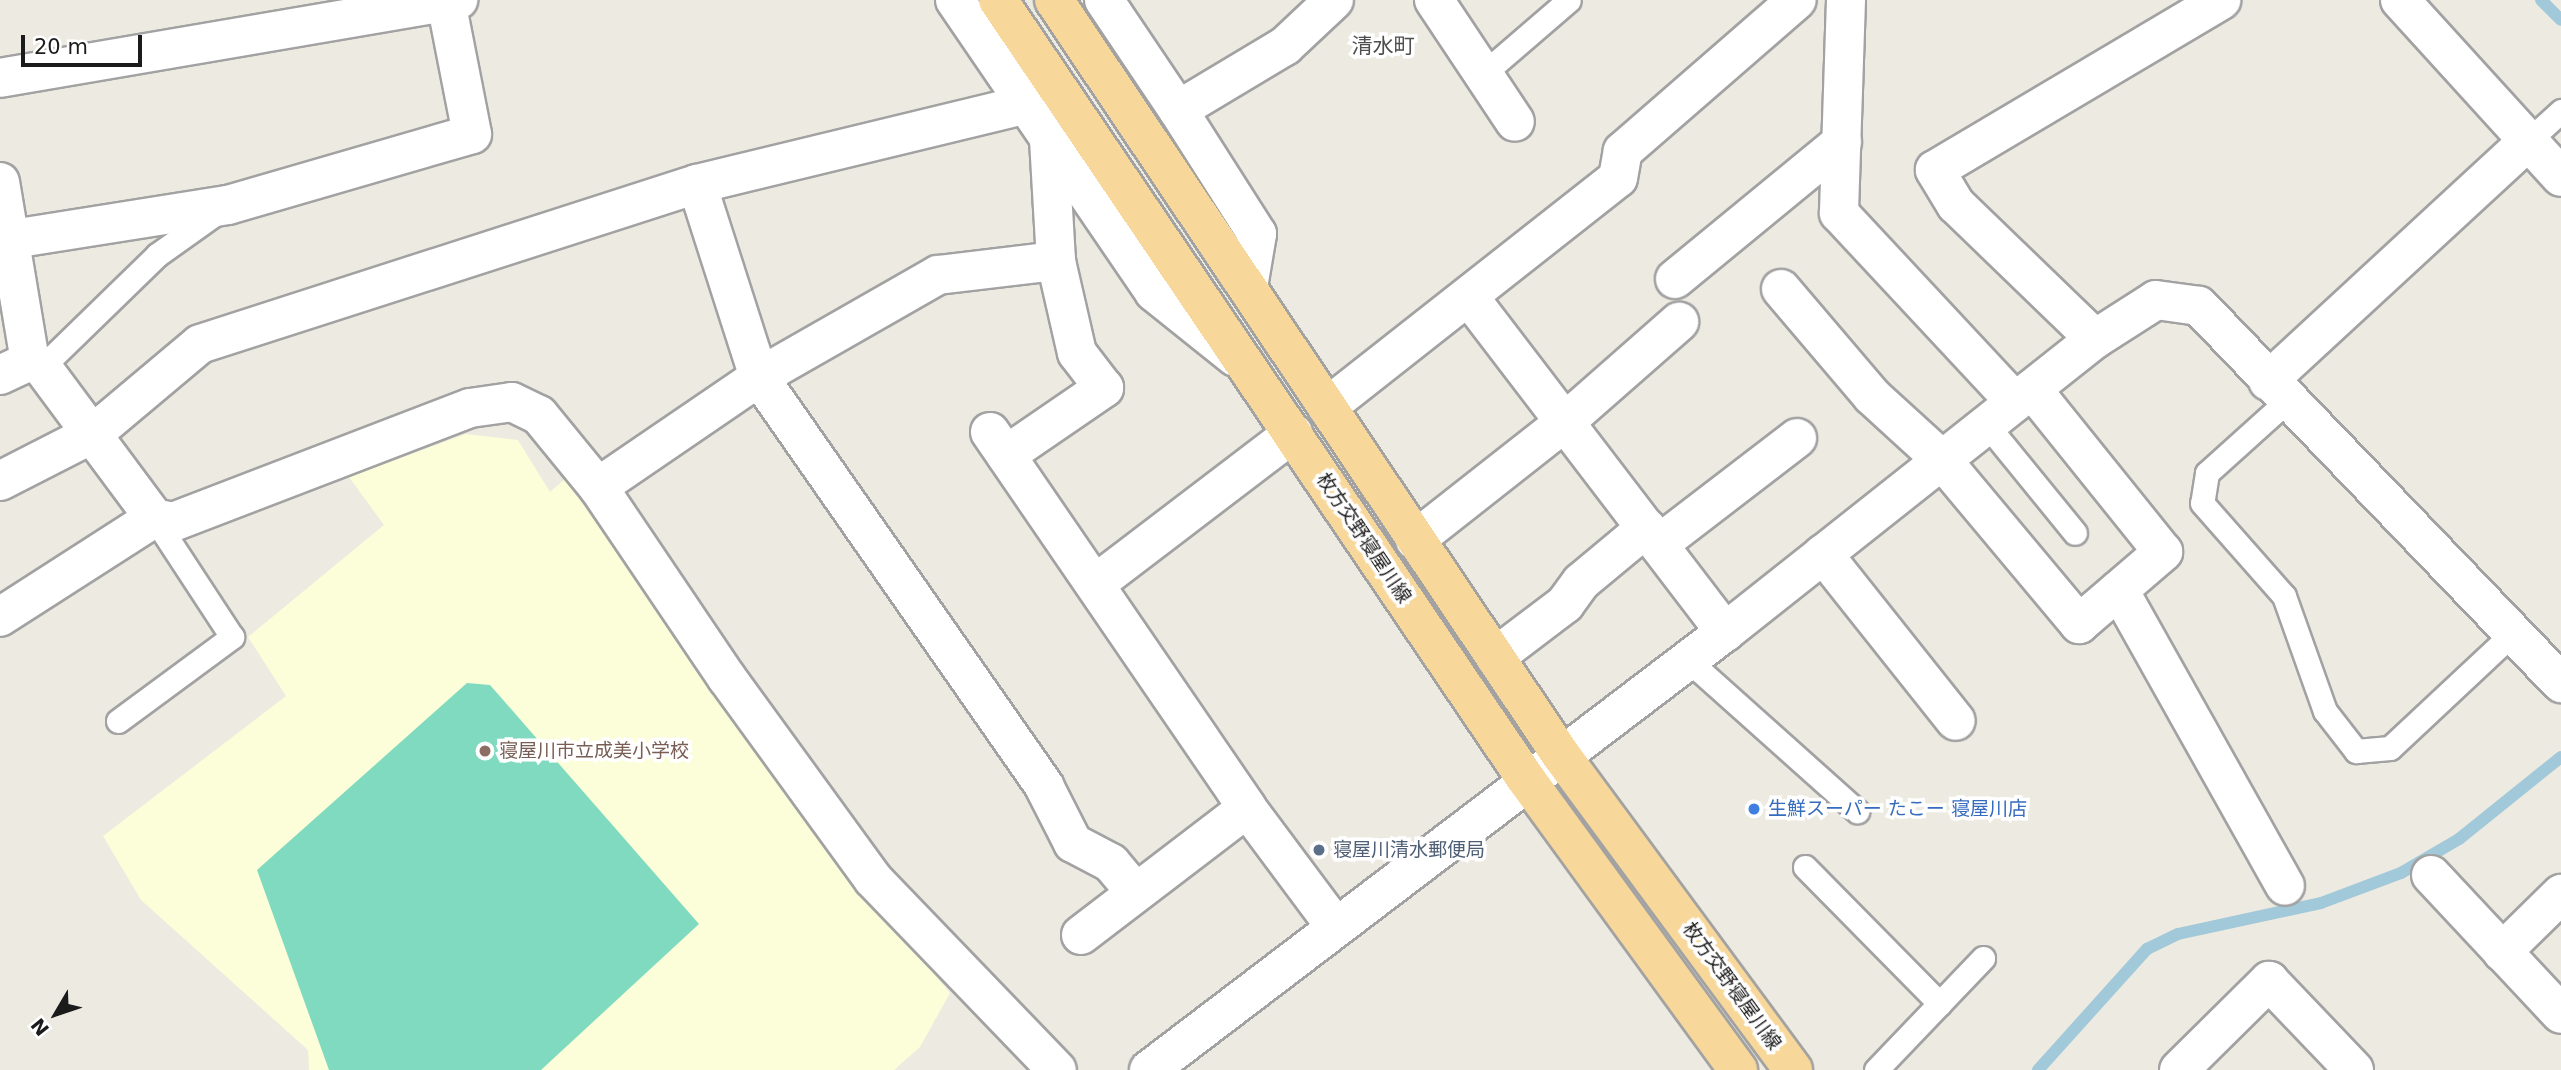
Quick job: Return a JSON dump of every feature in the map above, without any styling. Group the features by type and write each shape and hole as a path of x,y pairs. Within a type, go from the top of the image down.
{"main road":[{"name":"枚方交野寝屋川線","path":"998,0 1526,779 1738,1070"},
{"name":"枚方交野寝屋川線","path":"1054,0 1561,755 1793,1070"}],"street":[{"path":"955,0 1024,105 1154,292 1245,365"},
{"path":"1104,0 1257,234 1248,287"},
{"path":"1178,110 1285,46 1334,0"},
{"path":"1434,0 1515,122"},
{"path":"1327,407 1618,178 1623,151 1797,0"},
{"path":"1780,289 1872,396 1941,460 2079,624 2163,552 2011,406 1839,213 1846,0"},
{"path":"2095,339 1956,205 1936,170 2181,10 2221,0"},
{"path":"2400,0 2561,177"},
{"path":"0,78 452,1 472,134 228,205 5,240"},
{"path":"0,481 94,433 200,344 697,184 1024,105"},
{"path":"1049,141 1056,261 1077,353 1104,388 998,443 1247,807 1335,926"},
{"path":"2278,390 2528,141"},
{"path":"1675,279 1842,142"},
{"path":"0,182 5,240 24,368 94,433 154,518 173,522 470,408 512,402 539,415 598,487 727,678 873,879 1058,1070"},
{"path":"697,184 760,377 1044,786 1073,843 1111,863 1135,892"},
{"path":"598,487 760,377 938,275 1056,261"},
{"path":"1469,297 1725,632"},
{"path":"1149,1070 1189,1058 1335,926 1526,779 1725,632 2095,339 2156,300 2199,306 2561,683"},
{"path":"1415,540 1565,422 1679,322"},
{"path":"1095,584 1293,433"},
{"path":"1494,657 1565,604 1581,582 1797,438"},
{"path":"0,617 154,518"},
{"path":"1823,554 1956,721"},
{"path":"2119,590 2285,886"},
{"path":"1081,935 1247,807"},
{"path":"2431,875 2561,1014"},
{"path":"2502,952 2561,894"},
{"path":"2179,1070 2269,981 2354,1070"}],"lane":[{"path":"1483,74 1569,0"},
{"path":"2528,141 2561,111"},
{"path":"24,368 157,255 228,205"},
{"path":"1675,279 1679,322"},
{"path":"2278,390 2207,473 2202,503 2284,596 2325,710 2356,751 2390,748 2514,632"},
{"path":"2011,406 2075,533"},
{"path":"118,721 232,637 154,518"},
{"path":"1688,660 1857,811"},
{"path":"1805,867 1940,1004"},
{"path":"1876,1070 1983,958"}],"shaded area":[{"name":"寝屋川市立成美小学校","path":"466,434 518,440 550,492 565,479 795,805 950,993 920,1047 894,1070 309,1070 308,1050 141,900 103,836 286,696 248,637 384,525 349,477"}],"green space":[{"path":"467,683 490,685 699,924 541,1070 329,1070 257,870"}],"waterway":[{"path":"2541,0 2561,20"},
{"path":"2038,1070 2147,949 2178,934 2321,903 2401,873 2459,839 2561,757"}],"place":[{"name":"寝屋川市立成美小学校","path":"485,751"},
{"name":"生鮮スーパー たこー 寝屋川店","path":"1754,809"},
{"name":"寝屋川清水郵便局","path":"1319,850"}],"district":[{"name":"清水町","path":"1383,46"}]}
